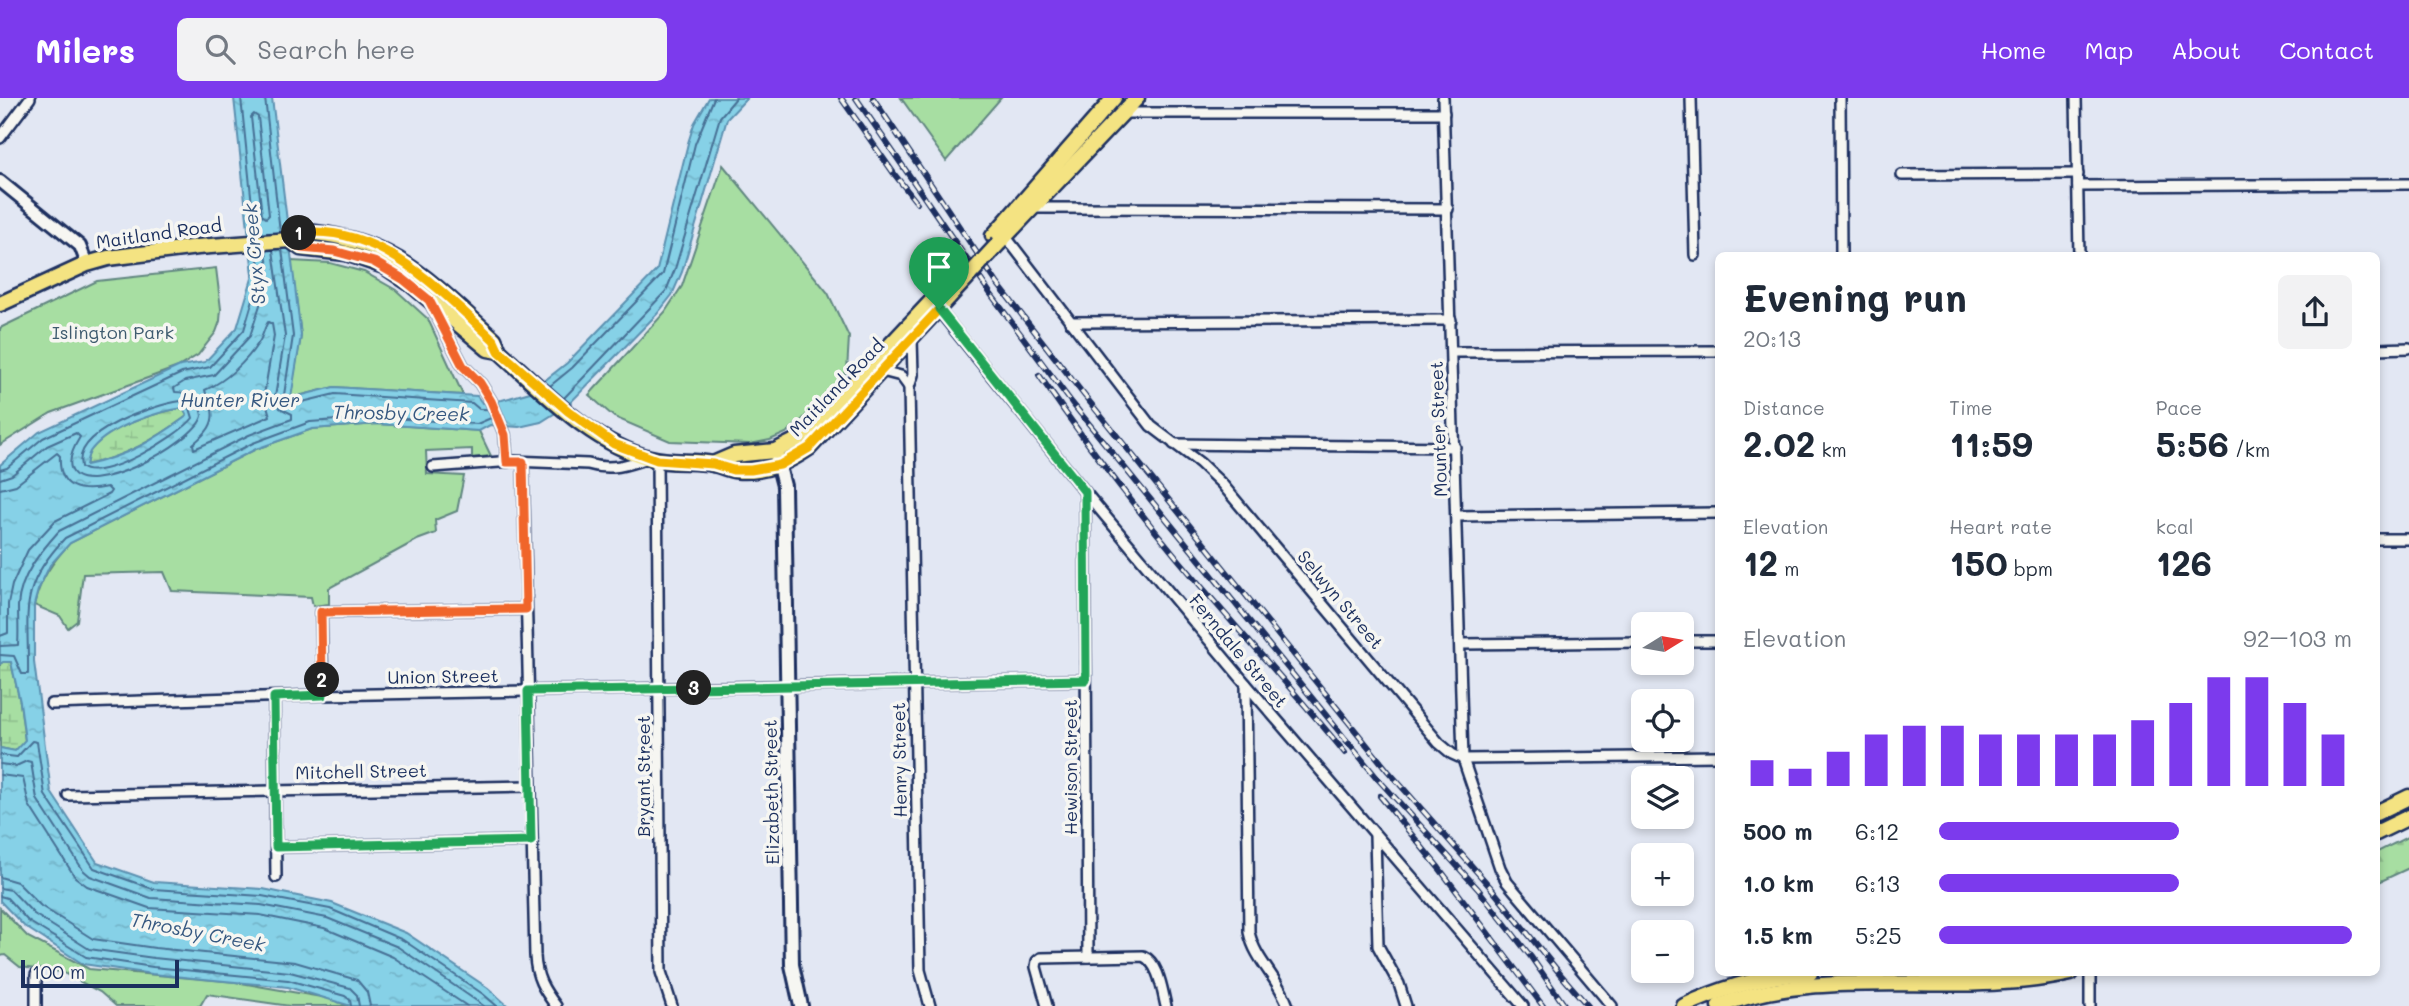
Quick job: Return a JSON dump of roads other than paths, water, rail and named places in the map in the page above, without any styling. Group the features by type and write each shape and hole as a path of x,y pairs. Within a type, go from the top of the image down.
{"main road":[{"name":"Maitland Road","path":"999,239 1114,98"},
{"name":"Maitland Road","path":"778,458 789,445 813,427 999,239 1034,208 1136,98"},
{"name":"Maitland Road","path":"0,304 87,264 137,253 290,240 300,232 337,234 384,250 409,265 494,340 499,351 608,442 652,459 713,464 734,455 778,458 797,456 821,437 939,309 946,293"},
{"name":"Maitland Road","path":"290,240 301,248 334,251 374,262 403,279 488,349 499,351"},
{"name":"Elizabeth Street","path":"778,458 785,486 792,965 801,1006"},
{"path":"2380,811 2409,797"},
{"path":"2380,831 2409,817"},
{"path":"1684,1006 1741,983 1774,976"},
{"path":"1719,1006 1741,997 1784,987 1975,983 2053,976"}],"street":[{"path":"0,138 30,98"},
{"name":"Mounter Street","path":"1443,98 1464,759"},
{"path":"1690,98 1695,255"},
{"path":"1840,98 1841,252"},
{"path":"2076,98 2079,252"},
{"path":"1123,113 1444,113"},
{"path":"1902,175 2078,174"},
{"path":"0,181 80,246 87,264"},
{"path":"2078,186 2409,184"},
{"path":"1034,208 1448,209"},
{"name":"Selwyn Street","path":"999,239 1070,322 1151,426 1200,463 1222,484 1439,743 1452,754 1464,759"},
{"path":"429,300 463,366 480,383 491,401 505,435 507,462"},
{"name":"Ferndale Street","path":"939,309 1085,492 1523,1006"},
{"path":"1070,322 1451,320"},
{"name":"Henry Street","path":"912,337 912,375 909,387 920,970 930,1006"},
{"path":"2380,349 2409,348"},
{"path":"1452,352 1715,351"},
{"path":"882,371 901,376 909,387"},
{"path":"1172,444 1455,447"},
{"path":"433,467 523,462 623,467 652,459"},
{"name":"Bryant Street","path":"652,459 659,688 662,972 672,1006"},
{"path":"523,462 536,973 542,988 556,1006"},
{"name":"Hewison Street","path":"1085,492 1088,957"},
{"path":"1457,516 1715,513"},
{"path":"2380,539 2409,539"},
{"path":"323,695 321,612 526,609"},
{"path":"1694,641 1715,641"},
{"path":"1461,644 1631,642"},
{"name":"Union Street","path":"51,704 323,695 1086,680"},
{"path":"1246,684 1248,921 1255,953 1280,986 1288,1006"},
{"path":"274,697 276,877"},
{"path":"1612,1006 1507,882 1464,759 1715,755"},
{"name":"Mitchell Street","path":"68,795 530,786"},
{"path":"1375,835 1378,946 1399,984 1406,1006"},
{"path":"276,847 531,841"},
{"path":"1047,1006 1038,975 1037,961 1041,958 1143,956 1148,958 1155,968 1166,1006"},
{"path":"36,975 36,1006"},
{"path":"2090,976 2090,1006"}],"water":[{"name":"Hunter River","path":"234,98 272,98 301,336 291,398 334,387 477,396 482,403 530,392 567,363 657,270 688,143 694,124 709,98 747,98 727,119 682,272 672,295 657,314 568,405 541,422 519,427 490,425 479,431 378,424 312,429 256,449 70,543 50,565 34,605 34,662 51,792 97,862 154,882 263,889 332,903 406,933 488,988 508,1006 351,1006 288,987 152,974 83,964 24,926 0,901 0,748 15,751 25,740 11,662 0,664 0,465 39,432 180,366 205,362 237,328 253,275","holes":["183,408 187,416 139,447 86,465 92,449 121,427"]}],"railway":[{"path":"841,98 917,203"},
{"path":"856,98 990,293 1072,403 1377,778 1478,889 1565,1006"},
{"path":"873,98 997,283 1084,395 1388,771 1492,889 1588,1006"},
{"path":"1039,375 1152,528 1345,753"},
{"path":"1380,796 1439,868 1543,1006"}],"water label":[{"name":"Styx Creek","path":"254,254"},
{"name":"Throsby Creek","path":"401,413"},
{"name":"Throsby Creek","path":"198,932"}],"park label":[{"name":"Islington Park","path":"113,333"}]}
